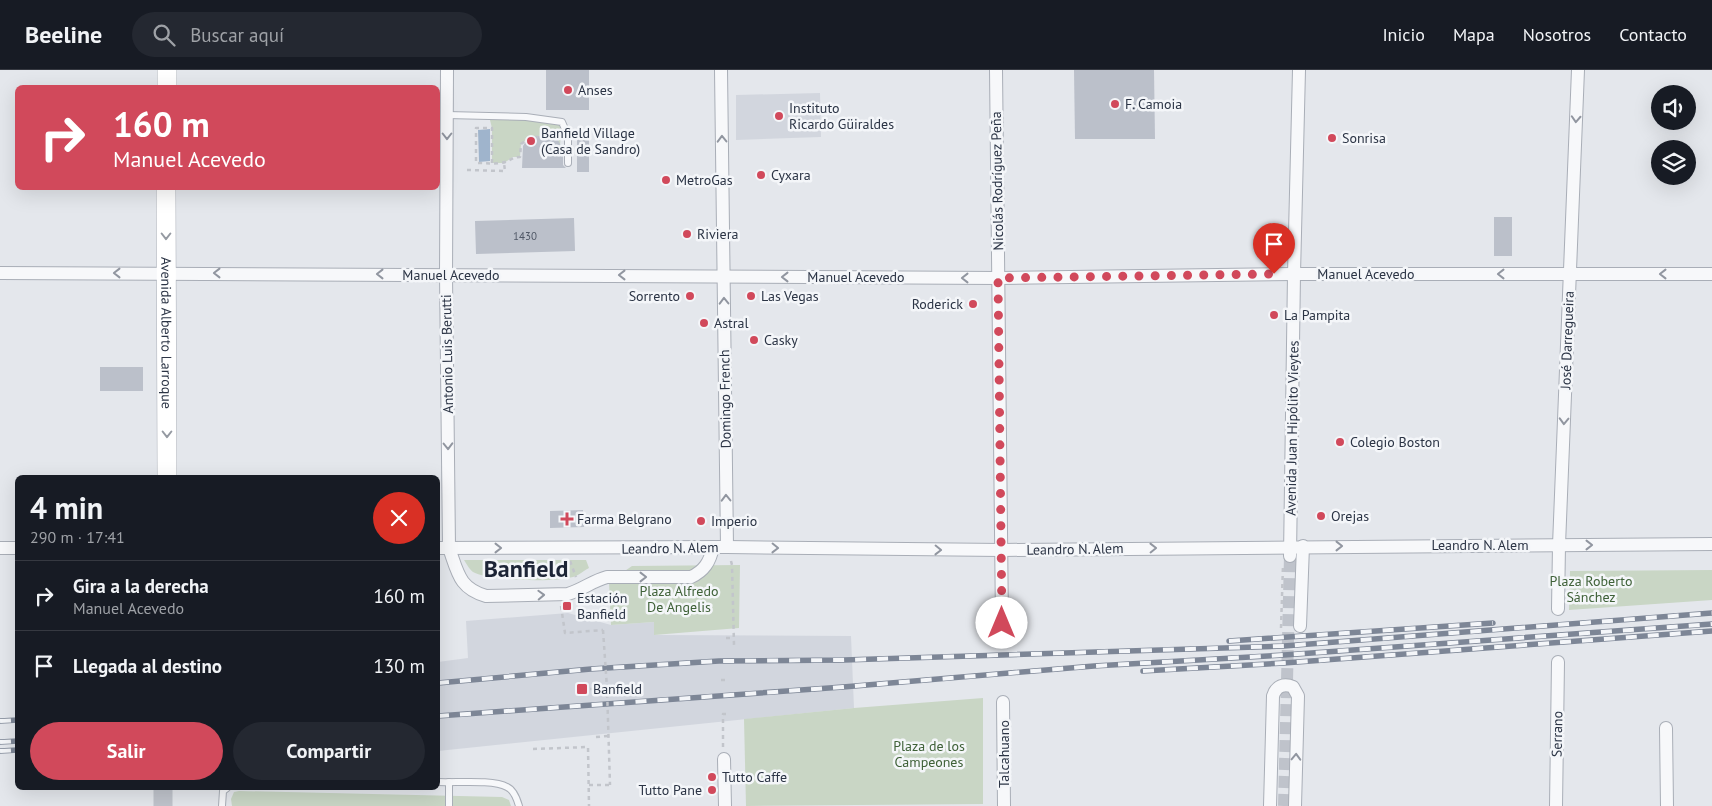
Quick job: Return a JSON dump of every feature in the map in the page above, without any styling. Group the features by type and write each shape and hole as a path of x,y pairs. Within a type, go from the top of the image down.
{"street":[{"path":"167,70 167,85"},
{"name":"Antonio Luis Berutti","path":"447,70 443,548 467,587 474,592 486,596 559,594 580,590"},
{"name":"Domingo French","path":"721,70 727,547"},
{"name":"Nicolás Rodríguez Peña","path":"996,70 1002,623"},
{"name":"Avenida Juan Hipólito Vieytes","path":"1299,70 1294,274 1292,554 1300,626"},
{"name":"José Darregueira","path":"1558,609 1578,70"},
{"name":"Avenida Alberto Larroque","path":"166,190 167,475"},
{"name":"Manuel Acevedo","path":"0,273 998,278 1294,274 1712,274"},
{"name":"Leandro N. Alem","path":"443,548 727,547 1292,554 1559,545 1712,544"},
{"path":"580,590 594,580 608,577 691,577 701,572 711,557 713,547"},
{"path":"0,548 15,548"},
{"name":"Serrano","path":"1556,806 1558,662"},
{"path":"1270,806 1273,696 1278,688 1285,685 1293,687 1298,696 1295,806"},
{"name":"Talcahuano","path":"1003,702 1004,806"},
{"path":"1666,728 1667,806"},
{"path":"724,759 725,806"}],"lane":[{"path":"447,115 526,117 562,122 568,136 568,163"},
{"path":"440,782 494,783 508,787 515,794 519,806"},
{"path":"449,782 449,806"},
{"path":"222,806 224,790"}],"path":[{"path":"492,163 492,128 476,128 476,163 492,163 504,163 513,157 520,157 521,144 526,139 538,137"},
{"path":"467,170 505,171 504,163"},
{"path":"727,547 732,565 734,645"},
{"path":"566,548 580,590"},
{"path":"1281,628 1292,554"},
{"path":"559,594 565,633 603,630 610,785 589,784"},
{"path":"726,638 734,638"},
{"path":"721,680 728,680"},
{"path":"590,689 621,686"},
{"path":"724,759 723,714 730,714"},
{"path":"596,737 608,736"},
{"path":"533,749 588,747 589,806"}],"shaded area":[{"name":"Instituto Ricardo Güiraldes","path":"820,93 821,137 736,140 736,95"},
{"path":"568,613 611,625 654,622 655,635 851,636 854,708 440,751 440,662 468,658 466,621"}],"green space":[{"path":"526,117 562,122 560,145 552,137 536,136 521,144 520,157 513,157 504,163 492,163 492,128 490,120"},
{"path":"464,560 586,560 589,568 576,576 555,580 508,579 473,572"},
{"name":"Plaza Alfredo De Angelis","path":"740,565 739,628 654,635 654,622 611,625 609,582 632,566"},
{"name":"Plaza Roberto Sánchez","path":"1712,570 1712,600 1569,610 1570,571"},
{"name":"Plaza de los Campeones","path":"983,698 983,804 746,806 744,719"},
{"path":"234,792 502,797 509,800 511,806 232,806 231,799"}],"water":[{"path":"490,129 490,161 479,162 478,130"}],"building":[{"name":"Anses","path":"546,70 589,70 589,110 546,110"},
{"name":"F. Camoia","path":"1074,70 1154,70 1155,139 1075,139"},
{"path":"589,133 589,172 577,172 577,134"},
{"path":"537,136 554,137 558,140 563,150 563,165 566,168 522,168 523,146 526,141"},
{"path":"1494,217 1512,217 1512,256 1494,256"},
{"path":"574,218 575,251 476,254 475,221"},
{"path":"100,367 143,367 143,391 100,391"},
{"name":"Farma Belgrano","path":"583,510 584,527 550,528 550,511"}],"tunnel":[{"path":"1284,806 1290,556"},
{"path":"163,790 163,806"}],"railway":[{"path":"440,683 591,669 719,661 844,660 1284,646 1712,613"},
{"path":"1229,641 1493,623"},
{"path":"440,716 843,687 1094,666 1284,655 1712,624"},
{"path":"1143,671 1284,663 1712,631"},
{"path":"0,721 15,720"},
{"path":"0,742 15,741"},
{"path":"0,751 15,750"}],"place":[{"name":"Anses","path":"568,90"},
{"name":"F. Camoia","path":"1115,104"},
{"name":"Instituto Ricardo Güiraldes","path":"779,116"},
{"name":"Sonrisa","path":"1332,138"},
{"name":"Banfield Village (Casa de Sandro)","path":"531,141"},
{"name":"Cyxara","path":"761,175"},
{"name":"MetroGas","path":"666,180"},
{"name":"Riviera","path":"687,234"},
{"name":"Sorrento","path":"690,296"},
{"name":"Las Vegas","path":"751,296"},
{"name":"Roderick","path":"973,304"},
{"name":"La Pampita","path":"1274,315"},
{"name":"Astral","path":"704,323"},
{"name":"Casky","path":"754,340"},
{"name":"Colegio Boston","path":"1340,442"},
{"name":"Orejas","path":"1321,516"},
{"name":"Farma Belgrano","path":"567,519"},
{"name":"Imperio","path":"701,521"},
{"name":"Estación Banfield","path":"567,606"},
{"name":"Banfield","path":"582,689"},
{"name":"Tutto Caffe","path":"712,777"},
{"name":"Tutto Pane","path":"712,790"}],"district":[{"name":"Banfield","path":"526,569"}],"route":[{"path":"1002,623 998,278 1274,274"}]}
